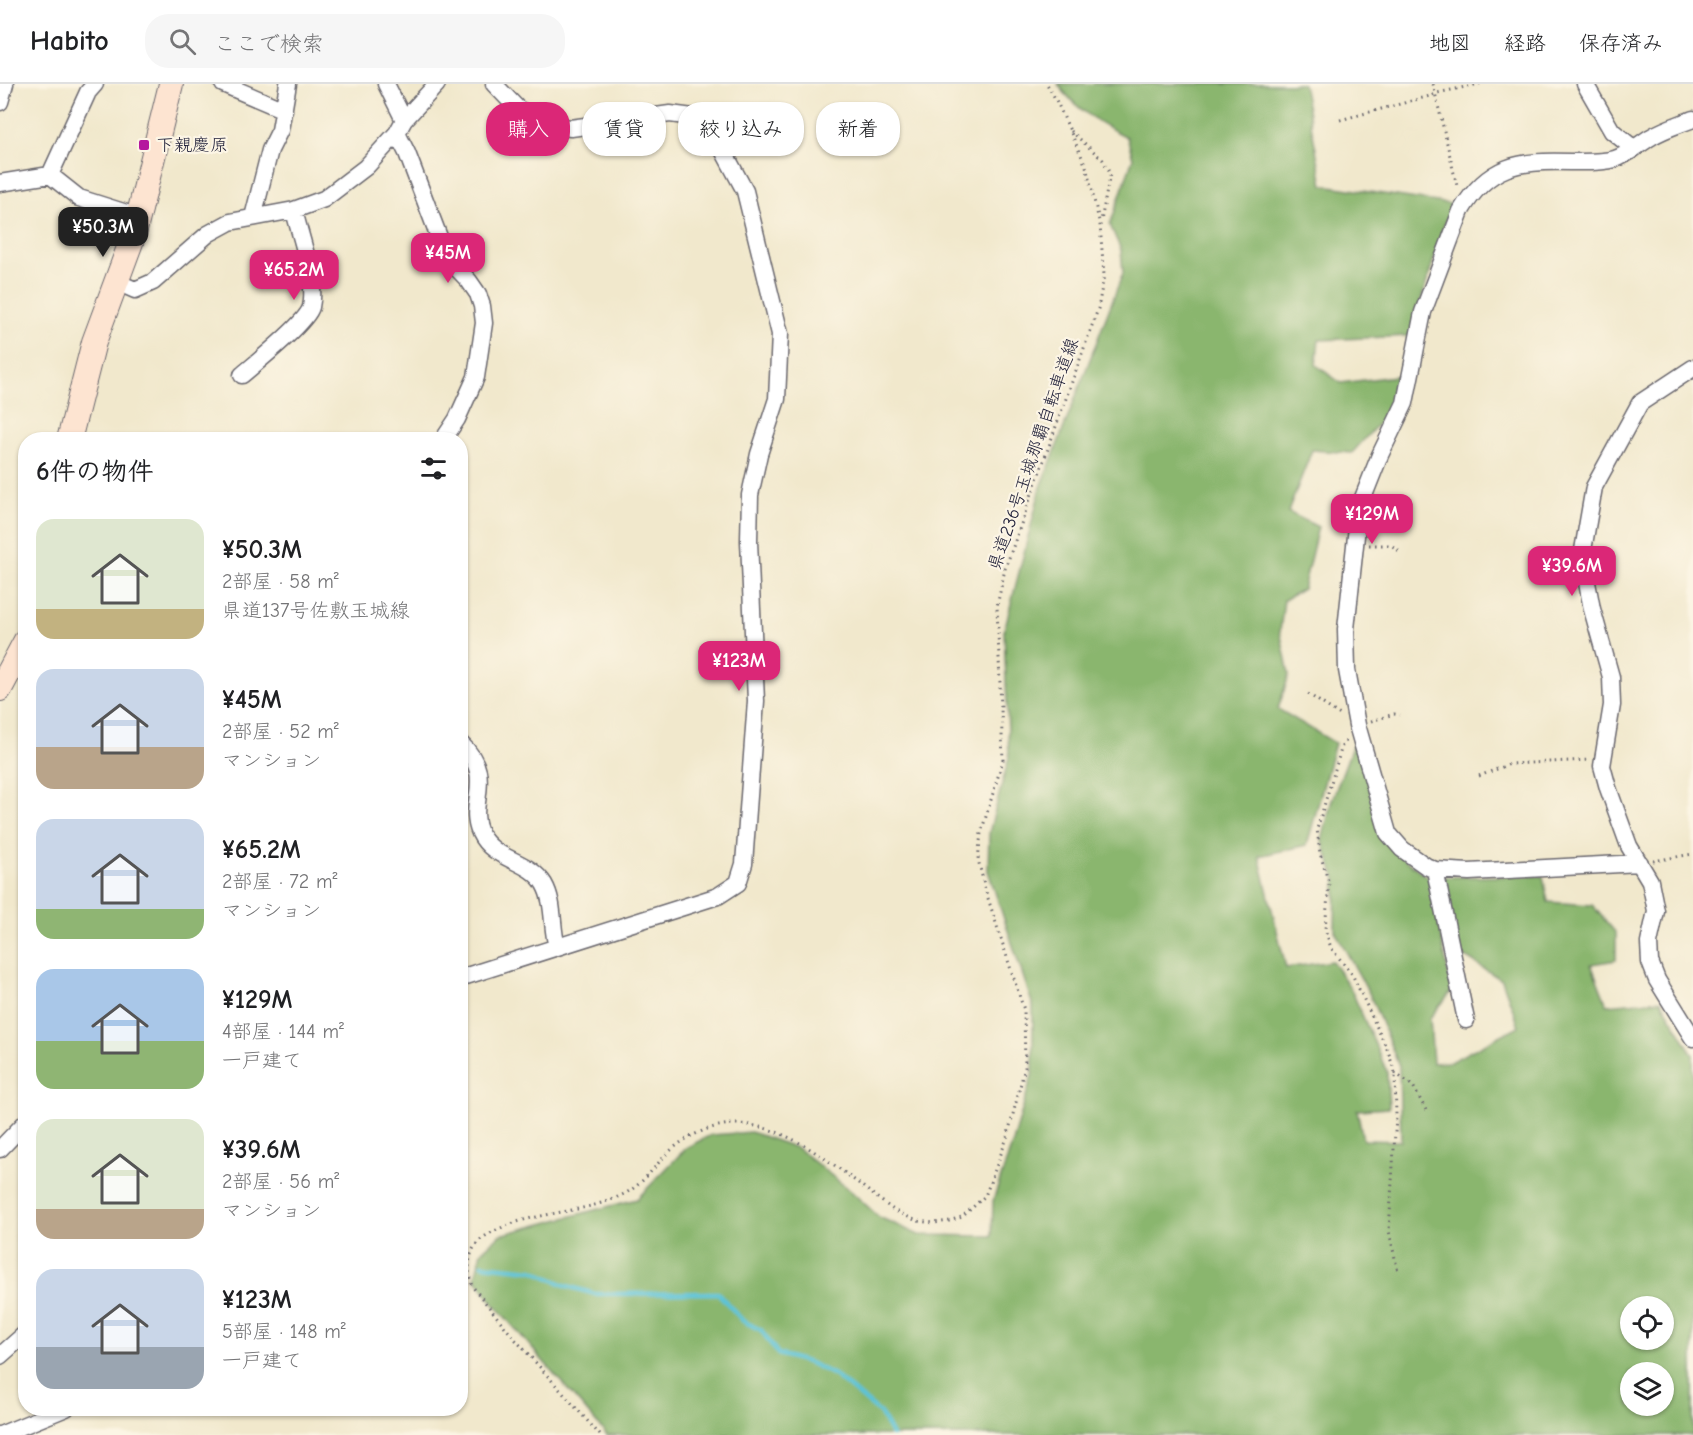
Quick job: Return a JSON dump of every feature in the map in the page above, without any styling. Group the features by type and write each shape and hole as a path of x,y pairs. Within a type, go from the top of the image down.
{"main road":[{"path":"71,432 94,342 139,217 171,84"},
{"path":"0,689 18,655"}],"street":[{"path":"0,102 5,84"},
{"path":"50,175 88,92 95,84"},
{"path":"224,84 284,110"},
{"path":"253,217 270,150 280,130 288,84"},
{"path":"386,84 401,127 407,153 447,258 478,294 482,306 484,323 476,376 458,418 448,432"},
{"path":"117,282 135,290 153,282 208,234 230,222 294,210 324,199 366,167 437,84"},
{"path":"468,975 718,896 738,883 744,864 756,701 749,541 750,495 759,454 777,399 780,334 745,191 711,128 693,117 670,114 571,128 542,124 517,108 494,84"},
{"path":"1585,84 1612,131 1633,148"},
{"path":"1640,863 1469,872 1436,870 1402,849 1388,833 1357,725 1347,669 1346,629 1359,508 1380,455 1405,403 1423,312 1467,200 1493,174 1516,164 1604,162 1619,158 1664,130 1693,120"},
{"path":"0,183 50,175 79,198 139,217"},
{"path":"242,375 297,325 311,309 312,291 294,210"},
{"path":"1693,368 1640,403 1594,487 1582,556 1592,609 1611,677 1612,705 1602,766 1629,846 1650,881 1656,910 1649,943 1650,962 1657,980 1693,1038"},
{"path":"468,752 473,758 480,780 476,821 480,832 492,849 534,872 544,883 552,908 557,947"},
{"path":"1436,870 1466,1020"},
{"path":"0,1149 18,1130"},
{"path":"0,1356 18,1340"},
{"path":"0,1435 46,1416"}],"path":[{"name":"県道236号玉城那覇自転車道線","path":"600,1435 514,1338 472,1286 469,1276 471,1254 483,1238 520,1222 621,1196 633,1188 674,1147 689,1137 706,1130 736,1124 769,1128 788,1136 807,1147 895,1211 917,1221 934,1223 962,1217 985,1196 1007,1138 1025,1066 1024,1010 985,889 978,859 981,833 1003,760 998,606 1005,569 1098,309 1104,275 1100,225 1086,166 1047,84"},
{"path":"1433,84 1457,186"},
{"path":"1340,120 1480,84"},
{"path":"1070,130 1103,160 1110,174 1100,225"},
{"path":"1355,544 1392,545 1402,553"},
{"path":"1308,694 1357,725"},
{"path":"1398,1272 1389,1231 1396,1116 1395,1073 1388,1051 1352,974 1331,948 1325,929 1329,884 1320,853 1317,830 1342,746 1357,725 1394,714 1400,715"},
{"path":"1479,776 1510,764 1603,759"},
{"path":"1640,863 1693,854"},
{"path":"1395,1073 1413,1086 1427,1112"}],"green space":[{"path":"1058,84 1303,84 1323,185 1451,204 1410,336 1319,340 1316,365 1341,383 1404,375 1398,402 1352,453 1312,450 1288,512 1318,527 1303,589 1284,600 1280,631 1289,675 1278,709 1335,743 1307,845 1259,856 1286,968 1332,961 1351,989 1387,1072 1389,1108 1357,1110 1363,1140 1401,1141 1399,1066 1370,995 1335,931 1336,879 1322,840 1331,803 1355,739 1395,852 1429,878 1452,991 1430,1018 1433,1063 1450,1062 1519,1026 1502,980 1459,953 1444,877 1543,876 1548,902 1592,905 1616,933 1616,960 1591,964 1607,1005 1661,1000 1693,1055 1693,1435 607,1435 493,1303 475,1278 481,1252 500,1235 637,1199 687,1147 711,1135 751,1132 797,1148 879,1217 919,1235 992,1236 993,1201 1033,1072 1033,1006 988,871 989,833 1009,757 1004,631 1040,490 1123,273 1121,250 1110,225 1133,158 1127,137 1107,127 1072,101"}],"waterway":[{"path":"482,1265 532,1270 567,1286 595,1294 718,1293 743,1321 761,1330 778,1354 810,1363 834,1375 880,1413 892,1435"}],"place":[{"name":"下親慶原","path":"144,145"}]}
